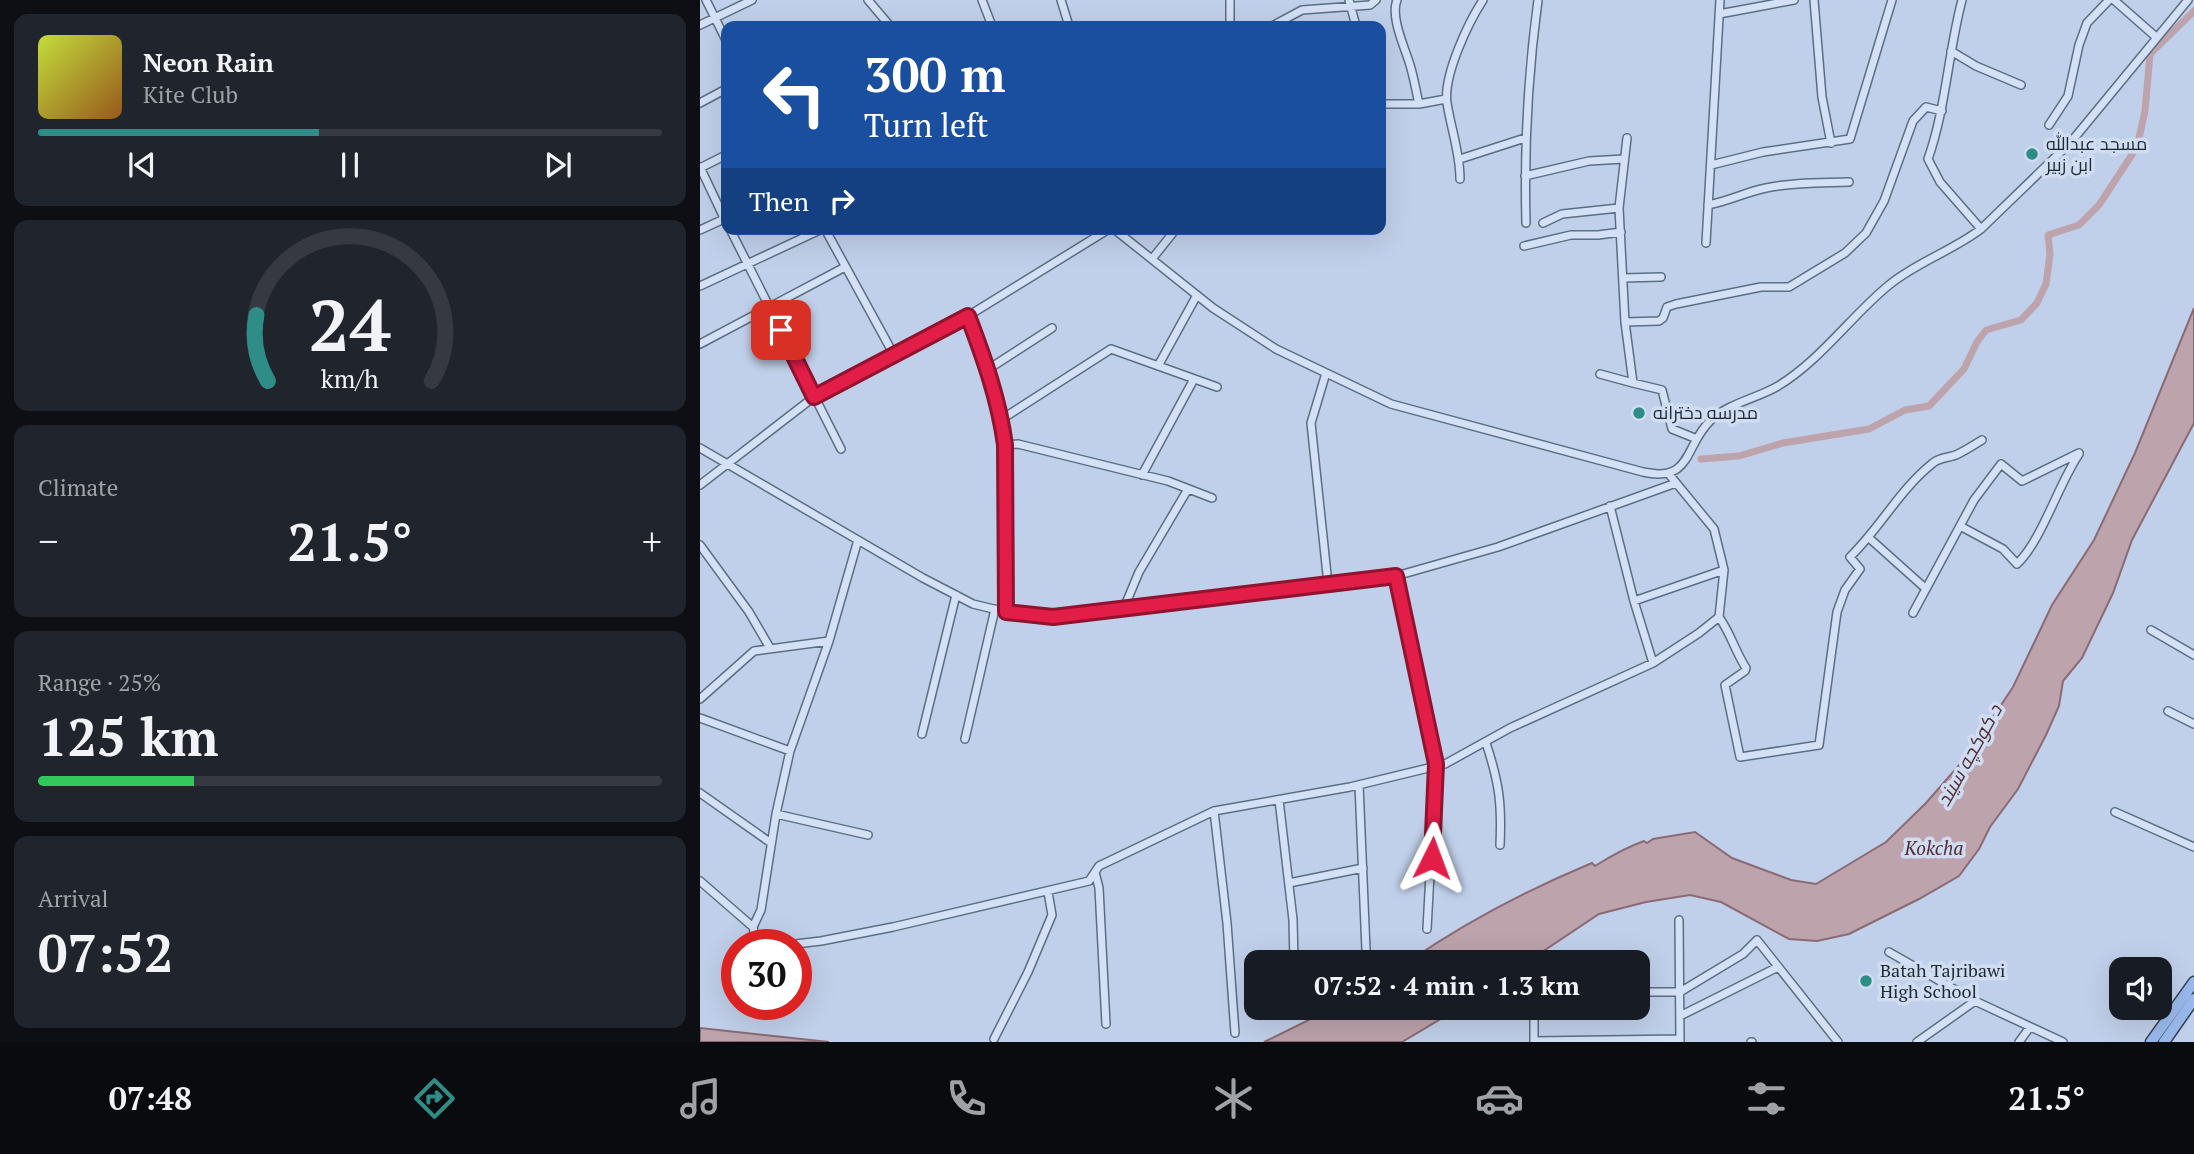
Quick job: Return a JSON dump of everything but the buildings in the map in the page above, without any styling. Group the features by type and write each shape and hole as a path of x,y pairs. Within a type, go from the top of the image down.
{"main road":[{"path":"2151,1042 2194,982"},
{"path":"2164,1042 2194,999"}],"street":[{"path":"706,0 721,30"},
{"path":"700,25 752,0"},
{"path":"868,0 886,21"},
{"path":"982,0 990,21"},
{"path":"1062,0 1068,21"},
{"path":"1230,0 1230,21"},
{"path":"1281,21 1302,10 1350,4 1370,5 1376,0"},
{"path":"1397,0 1394,6 1419,104"},
{"path":"1460,179 1460,159 1446,99 1454,60 1472,17 1483,0"},
{"path":"1526,223 1525,138 1538,0"},
{"path":"1706,243 1720,0"},
{"path":"1719,14 1794,0"},
{"path":"1814,0 1822,97 1831,143"},
{"path":"1711,164 1763,152 1846,141 1852,135 1892,0"},
{"path":"1962,0 1942,111 1928,159 1940,182 1980,229"},
{"path":"2049,125 2068,96 2087,23 2111,0 2156,37"},
{"path":"1122,235 1197,295 1276,349 1391,404 1643,472 1656,475 1673,473 1711,420 1778,386 1802,369 1887,286 1908,270 1967,239 1980,229 2063,151 2188,0"},
{"path":"1350,4 1355,21"},
{"path":"1951,51 1976,66 2021,85"},
{"path":"700,103 721,92"},
{"path":"1386,104 1419,104 1446,99"},
{"path":"1625,322 1659,321 1667,307 1676,304 1761,288 1789,287 1845,253 1866,233 1884,201 1913,121 1926,107 1942,111"},
{"path":"1460,159 1525,138"},
{"path":"1627,138 1619,208 1625,322 1633,383"},
{"path":"721,157 700,167 721,210"},
{"path":"1525,176 1589,161 1624,159"},
{"path":"1708,205 1729,201 1765,188 1849,182"},
{"path":"1542,223 1562,214 1619,208"},
{"path":"700,230 721,222"},
{"path":"1524,246 1571,236 1598,236 1620,232"},
{"path":"733,235 841,449"},
{"path":"700,286 810,235"},
{"path":"826,235 894,355"},
{"path":"700,485 814,397 968,316 1099,235"},
{"path":"1152,259 1171,235"},
{"path":"701,340 769,308 845,267"},
{"path":"1623,278 1661,277"},
{"path":"1158,366 1197,295"},
{"path":"968,316 1002,419 1005,445 1006,612"},
{"path":"987,370 1052,328"},
{"path":"1002,419 1111,349 1217,387"},
{"path":"1326,373 1311,423 1328,584"},
{"path":"1600,374 1662,390 1672,429 1697,439"},
{"path":"1142,475 1194,379"},
{"path":"1668,472 1714,529 1724,570 1718,617 1735,644 1735,652 1746,670 1725,685 1740,757 1819,745 1837,612 1845,590 1860,569 1850,557 1902,493 1936,460 1957,455 1982,440"},
{"path":"1005,445 1018,444 1142,475 1212,498"},
{"path":"700,448 973,604 1006,612 1053,617 1396,576 1498,547 1676,483"},
{"path":"1913,613 1925,588 1959,526 1974,500 2001,464 2022,481 2079,453 2025,557 2017,564 2003,549 1959,526"},
{"path":"1124,608 1139,572 1188,489"},
{"path":"1610,506 1653,663"},
{"path":"1868,537 1925,588"},
{"path":"700,880 753,927 761,910 776,814 790,751 829,641 858,540"},
{"path":"700,545 749,612 771,648"},
{"path":"1634,601 1724,570"},
{"path":"1396,576 1436,764 1427,929"},
{"path":"922,734 956,595"},
{"path":"965,739 995,609"},
{"path":"812,941 893,927 1089,881 1099,866 1214,811 1359,785 1436,764 1445,764 1510,728 1653,663 1718,617"},
{"path":"2151,630 2194,655"},
{"path":"700,699 754,651 829,641"},
{"path":"2168,711 2194,724"},
{"path":"700,718 790,751"},
{"path":"1486,743 1498,779 1502,809 1500,845"},
{"path":"1359,785 1366,950"},
{"path":"700,793 771,843"},
{"path":"1279,800 1289,883 1293,950"},
{"path":"1214,811 1227,923 1234,1032"},
{"path":"2115,812 2194,847"},
{"path":"776,814 868,835"},
{"path":"1289,883 1363,868"},
{"path":"1095,872 1099,888 1106,1024"},
{"path":"994,1039 1028,972 1052,915 1048,892"},
{"path":"1534,1020 1534,1042 1680,1040 1679,920"},
{"path":"1650,992 1680,992 1743,954 1757,940 1838,1042"},
{"path":"1888,951 1975,1001 2063,1042"},
{"path":"1680,1016 1779,967"},
{"path":"1920,1041 1975,1001"},
{"path":"2019,1042 2030,1027"}],"water":[{"name":"Kokcha","path":"2194,308 2194,423 2132,540 2113,593 2082,658 2063,681 2059,706 2018,789 1959,876 1849,934 1817,941 1789,939 1721,902 1690,895 1646,902 1599,914 1545,950 1426,950 1475,920 1544,884 1592,863 1595,866 1644,841 1647,843 1653,839 1695,832 1732,858 1791,880 1816,884 1886,842 1926,803 1967,756 2013,687 2052,605 2094,540 2135,453"},
{"path":"1309,1020 1439,1020 1402,1042 1264,1042"},
{"path":"700,1028 829,1042 700,1042"}],"waterway":[{"path":"1701,459 1739,456 1783,443 1869,429 1905,410 1929,406 1964,369 1986,330 2021,320 2037,303 2046,284 2050,254 2048,235 2079,225 2099,205 2137,147 2145,111 2150,54 2194,11"}],"place":[{"name":"مسجد عبدالله ابن زبیر","path":"2032,154"},
{"name":"مدرسه دخترانه","path":"1639,413"},
{"name":"Batah Tajribawi High School","path":"1866,981"}],"route":[{"path":"781,330 814,397 968,316 996,394 1002,419 1005,445 1006,612 1053,617 1396,576 1436,764 1432,858"}],"water label":[{"name":"د کوکچه سیند","path":"1969,755"}]}
